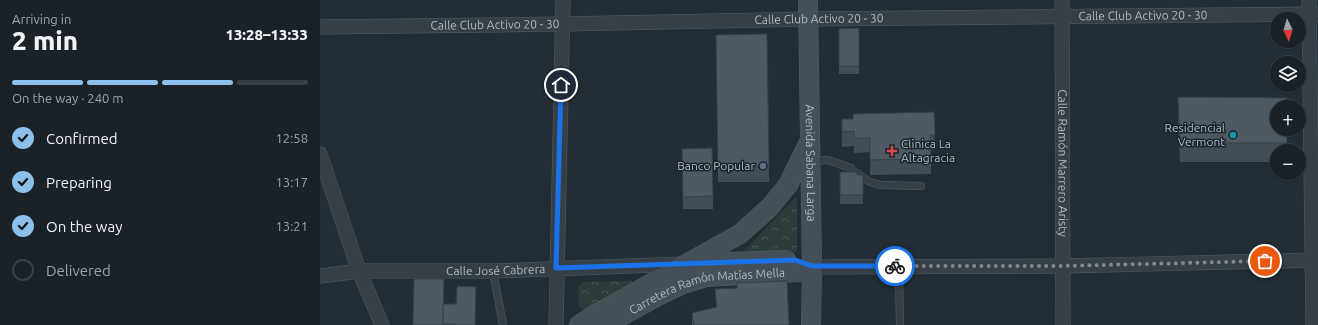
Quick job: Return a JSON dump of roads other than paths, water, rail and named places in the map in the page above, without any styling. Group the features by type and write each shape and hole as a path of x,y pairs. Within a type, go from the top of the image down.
{"main road":[{"name":"Avenida Sabana Larga","path":"808,0 812,266 811,325"},
{"name":"Carretera Ramón Matías Mella","path":"579,325 596,314 740,234 770,207 788,185 809,141"},
{"name":"Calle José Cabrera","path":"686,264 795,260 812,266"},
{"name":"Carretera Ramón Matías Mella","path":"605,325 681,285 706,277 798,272 812,266"}],"street":[{"path":"556,325 556,268 563,0"},
{"name":"Calle Ramón Marrero Aristy","path":"1062,0 1063,325"},
{"path":"1312,9 1315,260 1313,325"},
{"name":"Calle Club Activo 20 - 30","path":"320,27 808,19 1062,17 1312,9"},
{"path":"320,154 359,271 382,325"},
{"name":"Calle José Cabrera","path":"812,266 1062,266 1315,260"},
{"name":"Calle José Cabrera","path":"320,276 359,271 493,271 686,264"}],"lane":[{"path":"810,162 828,160 851,168 870,182 880,185 921,186"},
{"path":"899,266 900,325"},
{"path":"493,271 503,325"}],"place":[{"name":"Residencial Vermont","path":"1233,135"},
{"name":"Clinica La Altagracia","path":"892,151"},
{"name":"Banco Popular","path":"763,166"}]}
